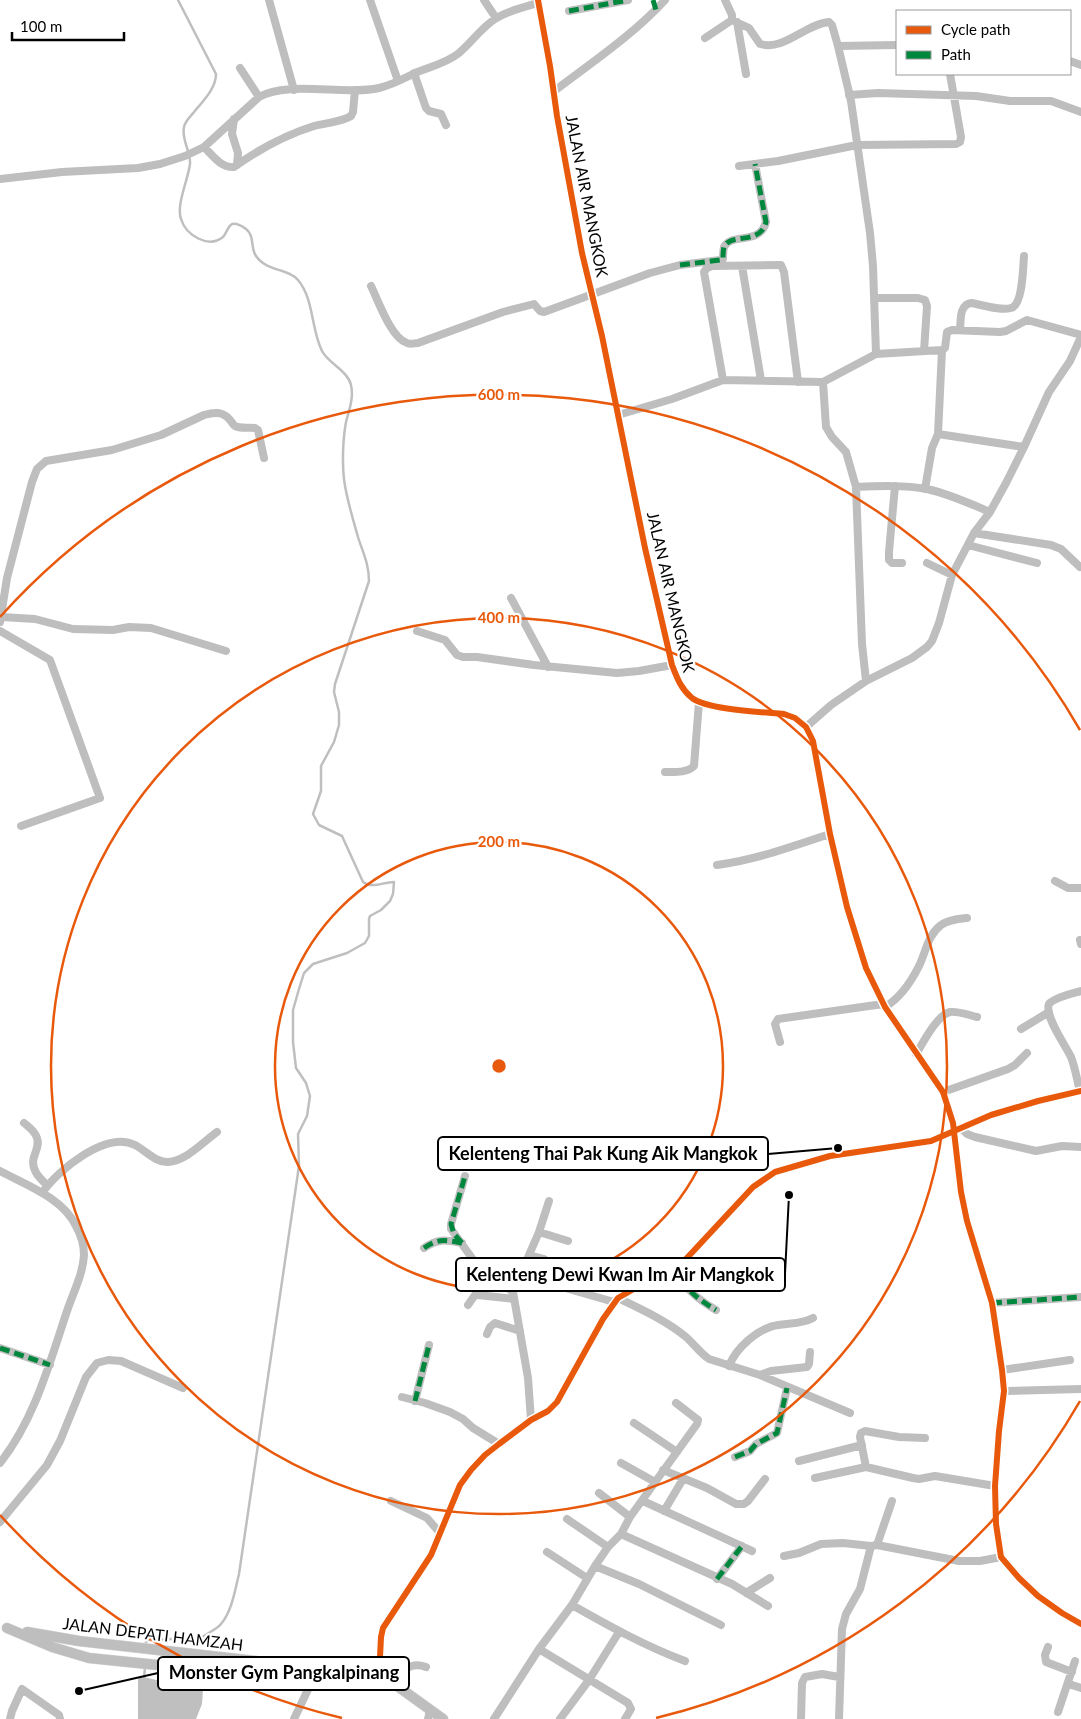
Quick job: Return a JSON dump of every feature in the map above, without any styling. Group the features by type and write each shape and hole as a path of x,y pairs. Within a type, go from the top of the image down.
{"main road":[{"name":"JALAN DEPATI HAMZAH","path":"3,1627 80,1641 256,1661 318,1674"},
{"name":"JALAN DEPATI HAMZAH","path":"3,1627 52,1647 89,1658 255,1674 318,1674 379,1677 392,1683 429,1715 443,1719"}],"street":[{"path":"269,0 294,90"},
{"path":"370,0 398,81"},
{"path":"484,0 496,18"},
{"path":"568,11 628,0"},
{"path":"653,0 656,10"},
{"path":"553,92 656,10 665,0"},
{"path":"725,0 734,21 746,74"},
{"path":"0,179 62,172 138,168 185,156 200,149 259,97 267,93 294,90 378,88 448,60 496,18 538,1"},
{"name":"JALAN AIR MANGKOK","path":"538,1 582,253 645,548 672,665 679,683 686,692 699,702"},
{"path":"705,38 734,21"},
{"path":"734,21 749,28 760,44 771,46 815,26 829,22 832,25 849,95 871,241 876,354"},
{"path":"838,46 896,45"},
{"path":"240,68 259,97"},
{"path":"414,74 426,108 429,111 441,114 446,125"},
{"path":"739,166 857,145 956,144 960,142 961,137 950,75"},
{"path":"200,149 222,164 230,167 285,137 313,126 351,116 355,90"},
{"path":"849,95 878,93 955,96 1010,101 1051,101 1081,112"},
{"path":"234,119 232,134 238,153 237,164"},
{"path":"371,286 392,330 400,339 408,344 418,343 529,304 534,304 540,311 544,312 650,273 680,265 720,260 726,245 730,242 761,233 764,229 766,222 755,164"},
{"path":"960,330 963,307 966,304 971,303 1004,309 1013,308 1017,305 1020,298 1024,256"},
{"path":"723,380 704,272 712,266 778,265 783,268 798,382"},
{"path":"742,266 761,380"},
{"path":"875,298 918,298 925,300 927,306 924,351"},
{"path":"806,727 832,705 866,681 912,658 927,647 935,634 952,575 974,533 990,512 1024,447 1049,392 1070,361 1081,336 1027,320 1006,331 1000,332 952,330 947,332 945,348 942,350 938,434 932,448 925,489"},
{"path":"618,415 672,399 723,380 823,382 876,354 942,350"},
{"path":"823,382 826,427 832,437 846,452 856,487 862,644 866,681"},
{"path":"226,652 151,628 129,627 113,630 74,629 36,619 1,620 7,578 32,482 38,469 46,461 112,450 161,435 212,413 220,413 226,416 237,428 255,428 259,433 264,458"},
{"path":"938,434 1024,447"},
{"path":"856,487 895,486 925,489 948,495 990,512"},
{"path":"895,486 889,552 892,563 902,564"},
{"path":"974,533 1051,545 1070,555 1080,567"},
{"path":"968,545 1037,564"},
{"path":"927,563 952,575"},
{"path":"511,598 548,667"},
{"path":"417,630 445,640 460,657 477,657 548,667 617,673 672,665"},
{"path":"0,631 50,660 100,798 21,826"},
{"path":"665,772 691,769 694,766 699,702 715,706 784,714 795,718 806,727 813,741 830,834 847,907 863,959 884,1006 943,1092 958,1130 961,1192 967,1221 992,1303 1002,1370 1004,1391 998,1431 995,1486 996,1524 1001,1557 1038,1596 1081,1624"},
{"path":"717,865 772,853 830,834"},
{"path":"1055,881 1068,888 1081,888"},
{"path":"780,1042 775,1024 778,1019 884,1006 899,997 920,965 925,948 934,932 948,921 967,918"},
{"path":"379,1677 383,1628 431,1555 460,1486 485,1455 532,1420 548,1411 557,1402 603,1318 616,1300 686,1259 753,1187 775,1172 830,1156 930,1141 991,1115 1081,1091 1071,1058 1057,1033 1048,1007 1053,1000 1081,991"},
{"path":"916,1054 943,1015 953,1012 977,1017"},
{"path":"1021,1029 1049,1012"},
{"path":"943,1092 1008,1069 1027,1053"},
{"path":"24,1123 34,1132 38,1139 38,1148 33,1162 34,1171 47,1185"},
{"path":"958,1130 975,1137 1036,1151 1062,1146 1081,1147"},
{"path":"42,1194 47,1185 91,1149 115,1142 133,1144 163,1162 169,1162 176,1161 217,1132"},
{"path":"0,1171 63,1207 70,1214 82,1238 84,1255 80,1276 50,1365 32,1408 10,1450 0,1463"},
{"path":"465,1176 451,1229 477,1265 513,1296"},
{"path":"532,1420 528,1378 513,1296 539,1232 549,1201"},
{"path":"539,1232 568,1241"},
{"path":"424,1248 438,1241 462,1243"},
{"path":"529,1255 544,1259 538,1280"},
{"path":"672,1268 686,1288 716,1310"},
{"path":"520,1275 616,1300 673,1328 687,1338 709,1359 760,1376 850,1413"},
{"path":"468,1304 478,1294 513,1296"},
{"path":"992,1303 1081,1298"},
{"path":"728,1366 741,1347 771,1326 800,1323 813,1318"},
{"path":"487,1334 496,1323 520,1331"},
{"path":"415,1401 429,1345"},
{"path":"0,1348 50,1365"},
{"path":"760,1376 771,1371 807,1367 810,1352"},
{"path":"0,1522 47,1465 60,1441 86,1377 97,1364 108,1360 121,1361 183,1388"},
{"path":"1002,1370 1070,1360"},
{"path":"735,1456 750,1451 756,1444 777,1433 787,1388"},
{"path":"1004,1391 1081,1389"},
{"path":"402,1397 444,1410 463,1419 499,1444"},
{"path":"494,1719 539,1649 572,1605 608,1547 621,1534 630,1517 697,1424 698,1420 676,1403"},
{"path":"634,1423 678,1452"},
{"path":"866,1467 860,1437 861,1433 865,1431 899,1437 925,1438"},
{"path":"799,1462 862,1445"},
{"path":"622,1463 655,1482"},
{"path":"815,1478 866,1467 919,1479 934,1476 995,1486"},
{"path":"663,1470 707,1488 736,1504 744,1504 748,1501 765,1479"},
{"path":"664,1511 683,1479"},
{"path":"599,1493 630,1517"},
{"path":"391,1501 427,1518 440,1533"},
{"path":"643,1501 752,1551"},
{"path":"839,1719 842,1629 846,1614 860,1589 874,1546 892,1501"},
{"path":"567,1519 608,1547"},
{"path":"621,1534 746,1593 768,1606"},
{"path":"784,1556 799,1553 821,1544 843,1543 874,1546 959,1561 980,1561 1001,1557"},
{"path":"717,1579 742,1546"},
{"path":"547,1552 587,1578"},
{"path":"595,1566 639,1584 720,1625"},
{"path":"746,1593 770,1578"},
{"path":"572,1605 619,1632 685,1661"},
{"path":"560,1719 589,1680 619,1632"},
{"path":"1048,1647 1045,1655 1046,1662 1072,1672"},
{"path":"539,1649 628,1703 631,1709 624,1719"},
{"path":"1058,1712 1076,1661"},
{"path":"392,1683 400,1673 412,1665 426,1668"},
{"path":"294,1719 318,1674"},
{"path":"801,1719 802,1683 806,1677 822,1674 839,1677"},
{"path":"1069,1684 1081,1688"},
{"path":"10,1719 22,1689 58,1715 60,1719"}],"shaded area":[{"path":"139,1676 174,1684 200,1686 203,1689 202,1704 196,1719 138,1719"}],"waterway":[{"path":"146,1645 146,1640 201,1638 221,1624 233,1600 239,1574 299,1166 298,1134 307,1116 310,1096 306,1083 296,1068 293,1042 293,1010 304,973 313,964 347,953 365,943 369,936 370,916 381,910 390,901 394,882 374,885 363,882 342,836 319,825 313,814 321,791 321,766 334,742 339,725 339,712 334,692 335,684 369,581 367,564 350,508 344,479 344,443 346,422 352,399 351,385 346,375 322,351 307,296 298,280 289,273 266,265 261,261 254,253 251,235 246,229 232,224 223,237 211,242 204,241 193,235 181,219 181,200 190,164 183,132 184,127 212,89 216,74 178,0"},
{"path":"144,1680 145,1666"}],"marked path":[{"path":"569,11 628,0"},
{"path":"653,0 656,10"},
{"path":"680,265 723,259 724,247 728,243 733,240 752,237 763,229 766,222 755,164"},
{"path":"462,1243 454,1234 451,1224 465,1176"},
{"path":"424,1248 442,1241 462,1243"},
{"path":"672,1268 691,1292 716,1310"},
{"path":"992,1303 1081,1297"},
{"path":"415,1401 429,1345"},
{"path":"0,1348 50,1365"},
{"path":"735,1457 750,1451 756,1444 777,1433 787,1388"},
{"path":"717,1579 742,1546"}],"cycle path":[{"path":"538,0 582,253 602,336 645,548 672,665 682,687 692,698 723,708 784,714 795,718 806,727 813,741 830,834 847,907 866,968 885,1007 943,1092 953,1123 961,1192 967,1221 992,1303 1002,1370 1004,1391 995,1486 996,1524 1001,1557 1038,1596 1081,1624"},
{"path":"379,1677 383,1628 431,1555 460,1485 485,1455 531,1420 548,1411 557,1402 603,1319 618,1298 686,1259 753,1187 775,1172 830,1156 931,1141 991,1115 1081,1091"}],"place":[{"name":"Kelenteng Thai Pak Kung Aik Mangkok","path":"838,1148"},
{"name":"Kelenteng Dewi Kwan Im Air Mangkok","path":"789,1195"},
{"name":"Monster Gym Pangkalpinang","path":"79,1691"}]}
